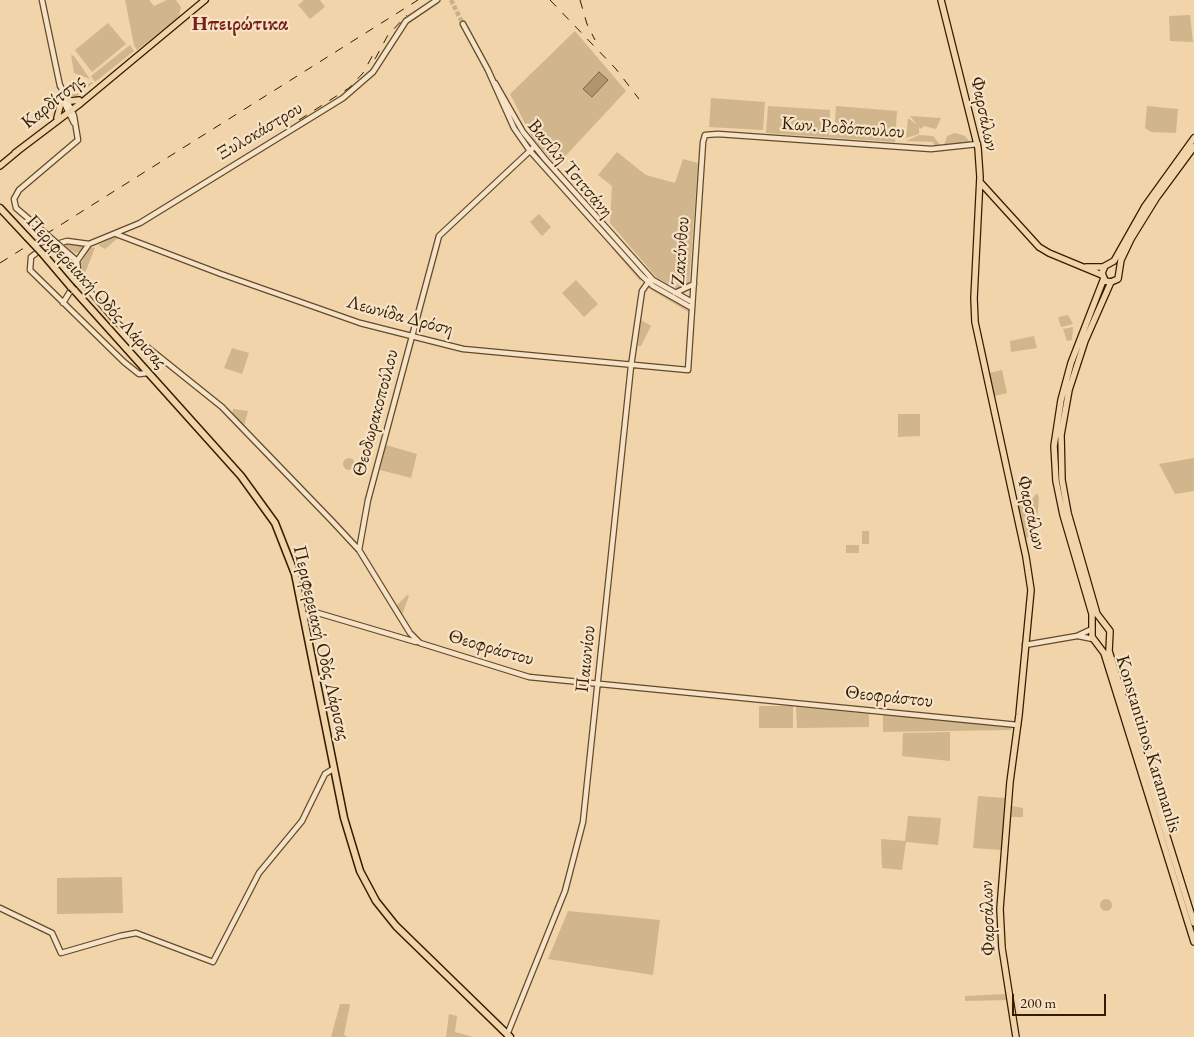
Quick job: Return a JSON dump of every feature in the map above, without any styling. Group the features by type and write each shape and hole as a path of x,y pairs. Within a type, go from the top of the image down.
{"highway":[{"name":"Περιφερειακή Οδός Λάρισας","path":"0,208 241,476 271,516 291,561 353,854 362,876 376,900 404,934 509,1036"}],"main road":[{"name":"Καρδίτσης","path":"15,153 68,113 205,0"},
{"name":"Φαρσάλων","path":"941,0 978,144 980,182 974,318 1028,573 1030,592 1018,725 1010,782 1000,913 1002,948 1016,1037"},
{"name":"Καρδίτσης","path":"0,166 57,118 68,113 79,100 111,77"},
{"path":"57,118 63,98 72,101 79,100"},
{"path":"1194,138 1145,206 1117,257 1108,265 1088,315 1063,389 1056,423 1054,469 1060,504 1090,603 1095,640 1103,642 1108,638 1110,631 1098,614 1072,524 1060,469 1062,424 1076,365 1106,291 1111,282 1120,277 1123,255 1141,222 1194,147"},
{"path":"980,182 1038,246 1049,253 1086,267 1111,282"},
{"path":"979,201 984,194 993,195"},
{"path":"1086,267 1108,265 1120,268"},
{"path":"1092,628 1100,623 1105,625"},
{"name":"Κonstantinos Karamanlis","path":"1108,638 1113,665 1194,923"},
{"name":"Κonstantinos Karamanlis","path":"1095,640 1104,653 1194,942"}],"street":[{"path":"42,0 63,98 75,127 78,140 14,196 16,208 77,261 80,280 63,303"},
{"name":"Ξυλοκάστρου","path":"88,244 140,223 343,98 373,72 406,21 437,0"},
{"name":"Βασίλη Τσιτσάνη","path":"463,24 514,128 650,280 692,305"},
{"name":"Κων. Ροδόπουλου","path":"705,135 932,150 978,144"},
{"name":"Ζακύνθου","path":"688,370 705,135"},
{"name":"Θεοδωρακοπούλου","path":"359,550 368,500 439,235 532,149"},
{"name":"Λεωνίδα Δρόση","path":"116,234 221,274 360,322 467,350 688,370"},
{"path":"77,261 88,244 76,241 58,243 40,250 30,259 32,273 63,303 135,371 139,374 148,373"},
{"path":"69,253 75,255 82,254"},
{"name":"Θεοφράστου","path":"80,280 116,322 222,407 359,550 410,633 420,643 521,676 1018,725"},
{"name":"Βασίλη Τσιτσάνη","path":"650,280 676,293 692,305"},
{"name":"Παιωνίου","path":"509,1036 559,908 579,841 586,805 631,366 642,293 650,280"},
{"path":"676,293 694,284"},
{"path":"303,616 318,612 420,643"},
{"path":"1025,645 1077,636 1092,628"},
{"path":"1077,636 1095,640"},
{"path":"0,908 52,933 61,953 136,933 213,962 261,869 302,821 326,774 334,769"}],"shaded area":[{"path":"125,0 149,0 154,6 167,0 176,0 181,7 179,17 137,50 134,45"},
{"path":"304,0 320,0 325,7 310,19 298,5"},
{"path":"1190,15 1193,42 1170,41 1169,16"},
{"path":"108,23 126,44 92,72 75,50"},
{"path":"575,31 626,91 557,165 533,139 510,94"},
{"path":"130,45 134,51 95,82 91,76"},
{"path":"71,55 74,56 90,79 74,73"},
{"path":"599,72 608,80 592,97 583,89"},
{"path":"91,82 93,83 76,97 66,94 65,88 73,94 77,94"},
{"path":"711,98 765,102 763,130 709,127"},
{"path":"768,106 830,110 829,135 834,135 836,106 897,111 895,142 766,133"},
{"path":"1147,106 1178,109 1176,133 1151,132 1145,128"},
{"path":"910,116 941,118 936,129 924,126 921,129 919,127 919,134 906,138 908,118 917,125"},
{"path":"955,133 965,136 970,142 944,145 947,136"},
{"path":"919,135 933,136 941,146 935,147 933,142 906,141"},
{"path":"534,152 613,238 612,239"},
{"path":"617,152 646,175 675,183 683,159 698,163 689,285 680,290 657,278 610,223 612,186 598,175"},
{"path":"539,214 551,227 542,236 530,222"},
{"path":"115,237 118,238 105,249 98,245"},
{"path":"61,243 82,245 83,247 80,252 75,253"},
{"path":"613,245 643,279 640,281 611,247"},
{"path":"90,247 95,248 83,278 81,263"},
{"path":"576,280 598,304 584,317 562,293"},
{"path":"650,286 690,309 690,313 648,288"},
{"path":"1068,315 1073,324 1061,327 1058,317"},
{"path":"641,320 651,326 641,346 638,346"},
{"path":"1073,327 1072,340 1067,341 1063,329"},
{"path":"1034,336 1037,348 1011,352 1010,341"},
{"path":"232,348 249,353 242,374 224,368"},
{"path":"1002,370 1007,393 994,396 989,373"},
{"path":"233,409 248,411 244,426 232,414"},
{"path":"898,414 920,414 920,436 898,437"},
{"path":"386,445 417,454 411,478 380,470"},
{"path":"349,458 355,464 349,470 343,464"},
{"path":"1194,458 1194,491 1175,494 1159,464"},
{"path":"1037,493 1039,498 1036,530 1033,537 1025,538 1016,499 1020,504 1024,505 1029,503"},
{"path":"862,531 869,531 869,544 862,544"},
{"path":"846,545 859,545 859,553 846,553"},
{"path":"407,595 409,596 402,615 397,605"},
{"path":"759,706 793,706 793,728 759,728"},
{"path":"796,707 869,714 869,727 797,728"},
{"path":"883,712 1013,725 1011,730 883,732"},
{"path":"950,732 950,761 902,756 903,733"},
{"path":"978,796 1006,798 1002,850 973,848"},
{"path":"1012,806 1023,808 1023,817 1011,817"},
{"path":"908,816 941,818 938,845 906,842 902,870 882,868 881,839 905,841"},
{"path":"122,877 123,913 57,914 57,878"},
{"path":"1106,899 1112,905 1106,911 1100,905"},
{"path":"568,911 660,920 653,975 548,959"},
{"path":"1006,994 1007,1000 965,1001 965,996"},
{"path":"340,1004 350,1004 344,1035 348,1037 331,1037"},
{"path":"449,1014 457,1016 455,1032 473,1037 446,1037"}],"tunnel":[{"path":"451,0 463,24"}],"railway":[{"path":"0,263 418,0"},
{"path":"550,0 616,69 639,99"},
{"path":"580,0 587,24 595,40"},
{"path":"375,59 388,35 407,15"},
{"path":"299,120 349,88 363,73 375,51"}],"district":[{"name":"Ηπειρώτικα","path":"240,25"}]}
